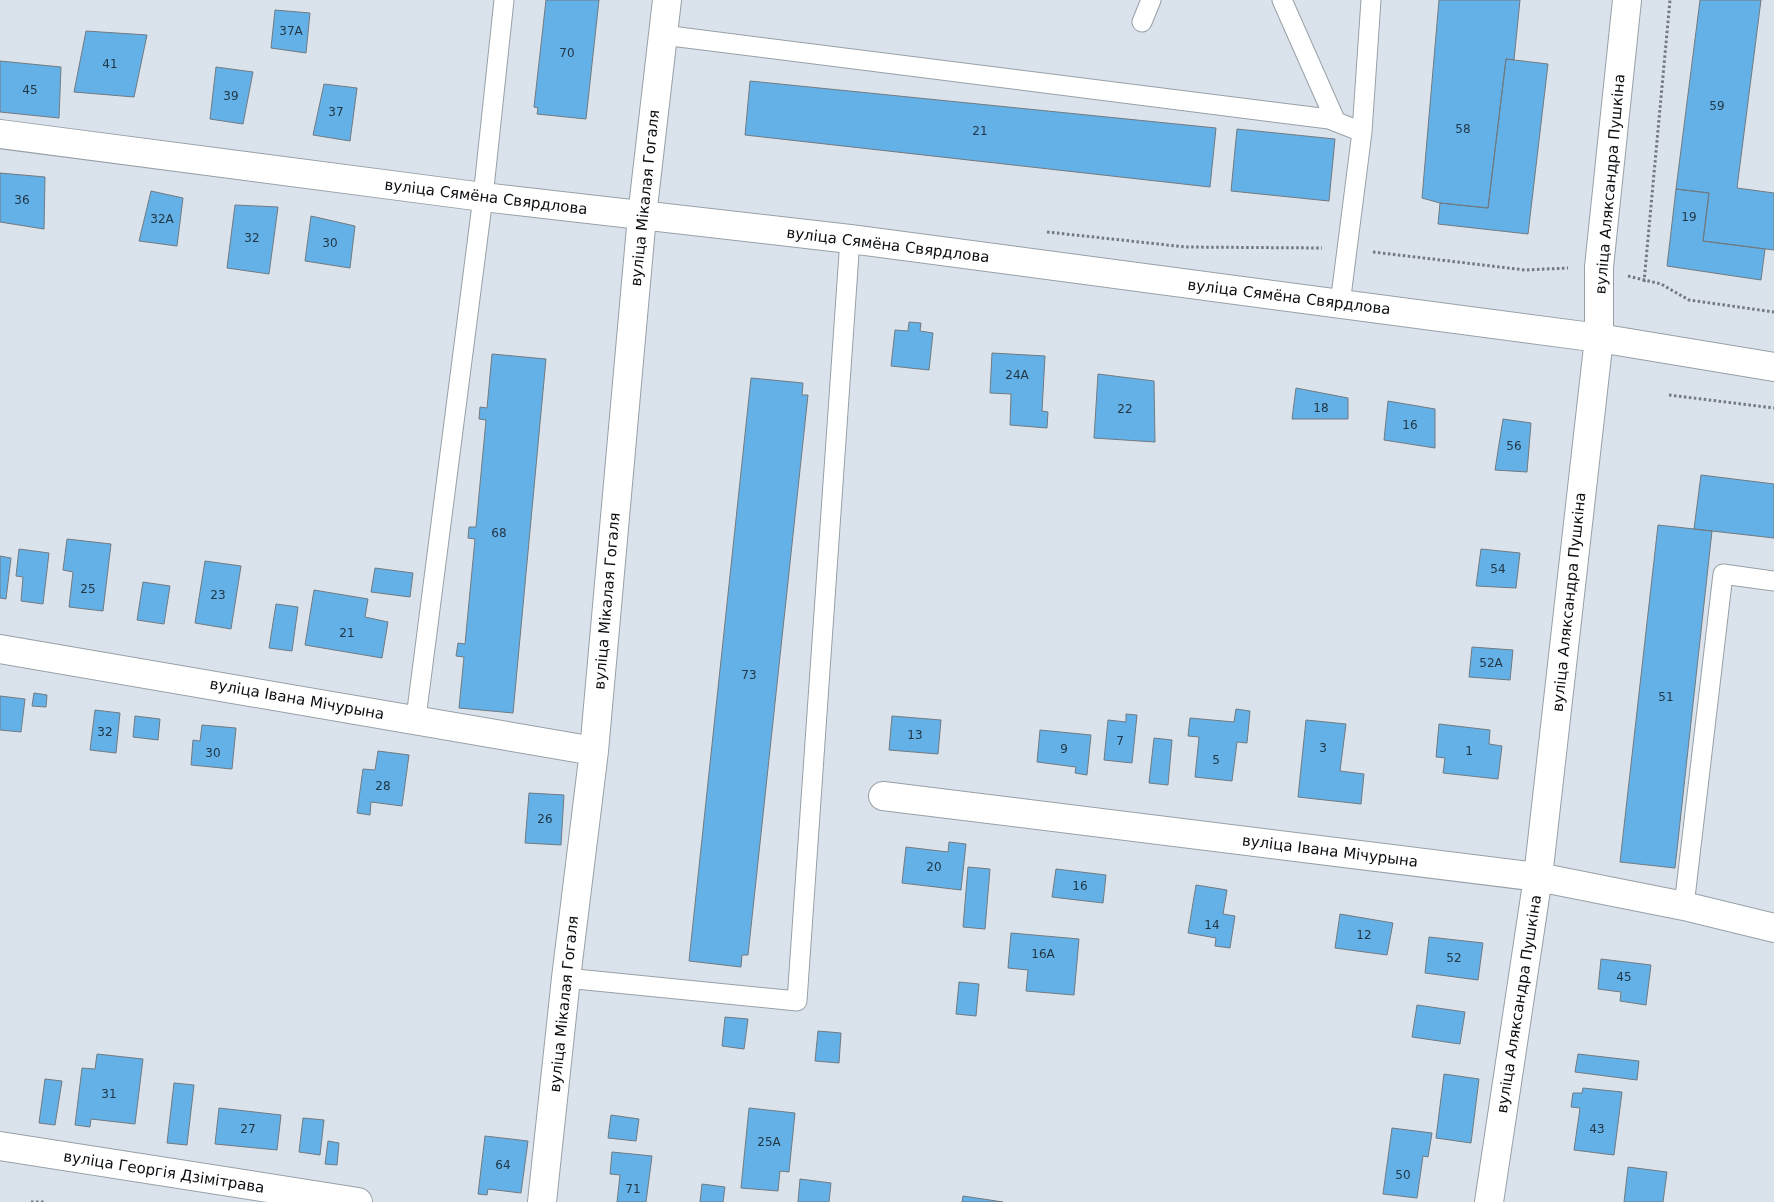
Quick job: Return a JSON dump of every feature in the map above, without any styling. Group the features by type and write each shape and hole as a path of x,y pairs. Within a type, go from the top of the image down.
{"street":[{"name":"вуліца Мікалая Гогаля","path":"542,1202 566,978 594,751 642,216 667,0"},
{"name":"вуліца Аляксандра Пушкіна","path":"1489,1202 1538,877 1599,338 1599,267 1627,0"},
{"name":"вуліца Сямёна Свярдлова","path":"0,134 483,197 850,240 1599,338 1774,367"},
{"name":"вуліца Івана Мічурына","path":"0,649 416,718 594,751"},
{"name":"вуліца Івана Мічурына","path":"883,796 1538,877 1684,906 1774,928"},
{"name":"вуліца Георгія Дзімітрава","path":"0,1146 358,1202"}],"lane":[{"path":"416,718 483,197 504,0"},
{"path":"1142,22 1151,0"},
{"path":"1282,0 1336,122"},
{"path":"1340,304 1345,248 1362,132 1371,0"},
{"path":"663,35 1329,119 1362,132"},
{"path":"566,978 797,1001 850,240"},
{"path":"1684,906 1723,574 1774,581"}],"path":[{"path":"1644,282 1670,0"},
{"path":"1039,231 1186,247 1345,248 1526,270 1599,267 1644,282 1661,284 1689,300 1774,312"},
{"path":"1669,395 1774,408"},
{"path":"31,1202 44,1202"}],"building":[{"path":"546,0 599,0 586,119 537,114 538,108 534,107"},
{"path":"1439,0 1520,0 1514,60 1506,59 1488,208 1440,203 1422,198"},
{"path":"1700,0 1761,0 1737,188 1774,193 1774,250 1703,241 1709,193 1676,189"},
{"path":"275,10 310,13 306,53 271,48"},
{"path":"86,31 147,35 134,97 74,92"},
{"path":"1506,59 1548,64 1528,234 1438,224 1440,203 1488,208"},
{"path":"0,61 61,67 59,118 0,112"},
{"path":"216,67 253,72 243,124 210,119"},
{"path":"750,81 1216,128 1210,187 745,135"},
{"path":"324,84 357,88 350,141 313,135"},
{"path":"1237,129 1335,139 1329,201 1231,191"},
{"path":"0,173 45,177 44,229 0,222"},
{"path":"1676,189 1709,193 1703,241 1765,249 1761,280 1667,266"},
{"path":"151,191 183,198 177,246 139,241"},
{"path":"235,205 278,207 269,274 227,268"},
{"path":"311,216 355,226 350,268 305,261"},
{"path":"909,322 921,323 920,331 933,333 929,370 891,366 895,330 908,331"},
{"path":"992,353 1045,356 1042,411 1048,412 1047,428 1010,425 1011,394 990,393"},
{"path":"492,354 546,359 513,713 459,708 464,657 456,656 458,643 465,644 475,539 468,538 469,527 476,527 486,420 479,419 480,407 487,408"},
{"path":"1098,374 1154,381 1155,442 1094,438"},
{"path":"751,378 803,383 802,395 808,395 748,955 742,955 741,967 689,961"},
{"path":"1296,388 1348,398 1348,419 1292,419"},
{"path":"1388,401 1435,409 1435,448 1384,440"},
{"path":"1503,419 1531,423 1527,472 1495,470"},
{"path":"1701,475 1774,484 1774,538 1694,529"},
{"path":"1658,525 1712,531 1675,868 1620,862"},
{"path":"67,539 111,544 103,611 69,607 73,572 63,570"},
{"path":"19,549 49,553 43,604 21,601 23,577 16,576"},
{"path":"1481,549 1520,553 1516,588 1476,586"},
{"path":"0,556 11,558 6,599 0,598"},
{"path":"205,561 241,566 231,629 195,623"},
{"path":"375,568 413,573 410,597 371,592"},
{"path":"143,582 170,586 164,624 137,620"},
{"path":"314,590 368,599 365,617 388,622 382,658 305,645"},
{"path":"276,604 298,607 292,651 269,648"},
{"path":"1472,647 1513,650 1510,680 1469,677"},
{"path":"34,693 47,695 46,707 32,706"},
{"path":"0,696 25,699 21,732 0,730"},
{"path":"1236,709 1250,711 1247,743 1237,742 1232,781 1195,777 1199,737 1188,736 1190,718 1234,722"},
{"path":"95,710 120,713 116,753 90,750"},
{"path":"1126,714 1137,715 1132,763 1104,760 1108,720 1126,722"},
{"path":"135,716 160,719 158,740 133,737"},
{"path":"892,716 941,720 938,754 889,750"},
{"path":"1306,720 1346,724 1340,771 1364,774 1361,804 1298,797"},
{"path":"1439,724 1490,730 1489,744 1502,746 1498,779 1443,773 1445,758 1436,757"},
{"path":"202,725 236,728 232,769 191,765 193,740 200,741"},
{"path":"1040,730 1091,735 1087,775 1075,773 1076,767 1037,762"},
{"path":"1154,738 1172,740 1168,785 1149,783"},
{"path":"378,751 409,755 402,806 371,802 370,815 357,813 363,769 375,770"},
{"path":"529,793 564,795 561,845 525,843"},
{"path":"949,842 966,844 961,890 902,883 906,847 948,852"},
{"path":"968,867 990,869 985,929 963,927"},
{"path":"1056,869 1106,875 1103,903 1052,897"},
{"path":"1196,885 1227,890 1223,914 1235,916 1230,948 1215,946 1216,938 1188,933"},
{"path":"1340,914 1393,923 1387,955 1335,948"},
{"path":"1011,933 1079,939 1074,995 1026,991 1028,970 1008,968"},
{"path":"1429,937 1483,943 1478,980 1425,973"},
{"path":"1601,959 1651,965 1646,1005 1620,1001 1621,992 1598,989"},
{"path":"959,982 979,984 976,1016 956,1014"},
{"path":"1417,1005 1465,1012 1460,1044 1412,1037"},
{"path":"725,1017 748,1019 744,1049 722,1046"},
{"path":"818,1031 841,1033 839,1063 815,1061"},
{"path":"97,1054 143,1059 135,1124 91,1119 90,1127 75,1125 82,1068 95,1069"},
{"path":"1578,1054 1639,1061 1637,1080 1575,1072"},
{"path":"1444,1074 1479,1079 1471,1143 1436,1138"},
{"path":"45,1079 62,1081 55,1125 39,1123"},
{"path":"174,1083 194,1085 187,1145 167,1143"},
{"path":"1583,1088 1622,1092 1614,1155 1574,1150 1580,1108 1571,1107 1573,1093 1582,1093"},
{"path":"219,1108 281,1115 277,1150 215,1144"},
{"path":"749,1108 795,1113 789,1172 780,1171 778,1191 741,1188"},
{"path":"611,1115 639,1119 636,1141 608,1138"},
{"path":"303,1118 324,1120 320,1155 299,1152"},
{"path":"1392,1128 1432,1133 1428,1157 1423,1156 1417,1198 1383,1194"},
{"path":"485,1136 528,1141 521,1193 488,1189 487,1195 478,1194"},
{"path":"328,1141 339,1143 337,1165 325,1164"},
{"path":"612,1152 652,1156 646,1202 617,1202 620,1175 610,1174"},
{"path":"1628,1167 1667,1172 1663,1202 1624,1202"},
{"path":"800,1179 831,1183 829,1202 798,1202"},
{"path":"702,1184 725,1187 723,1202 700,1202"},
{"path":"963,1196 1003,1202 962,1202"}]}
